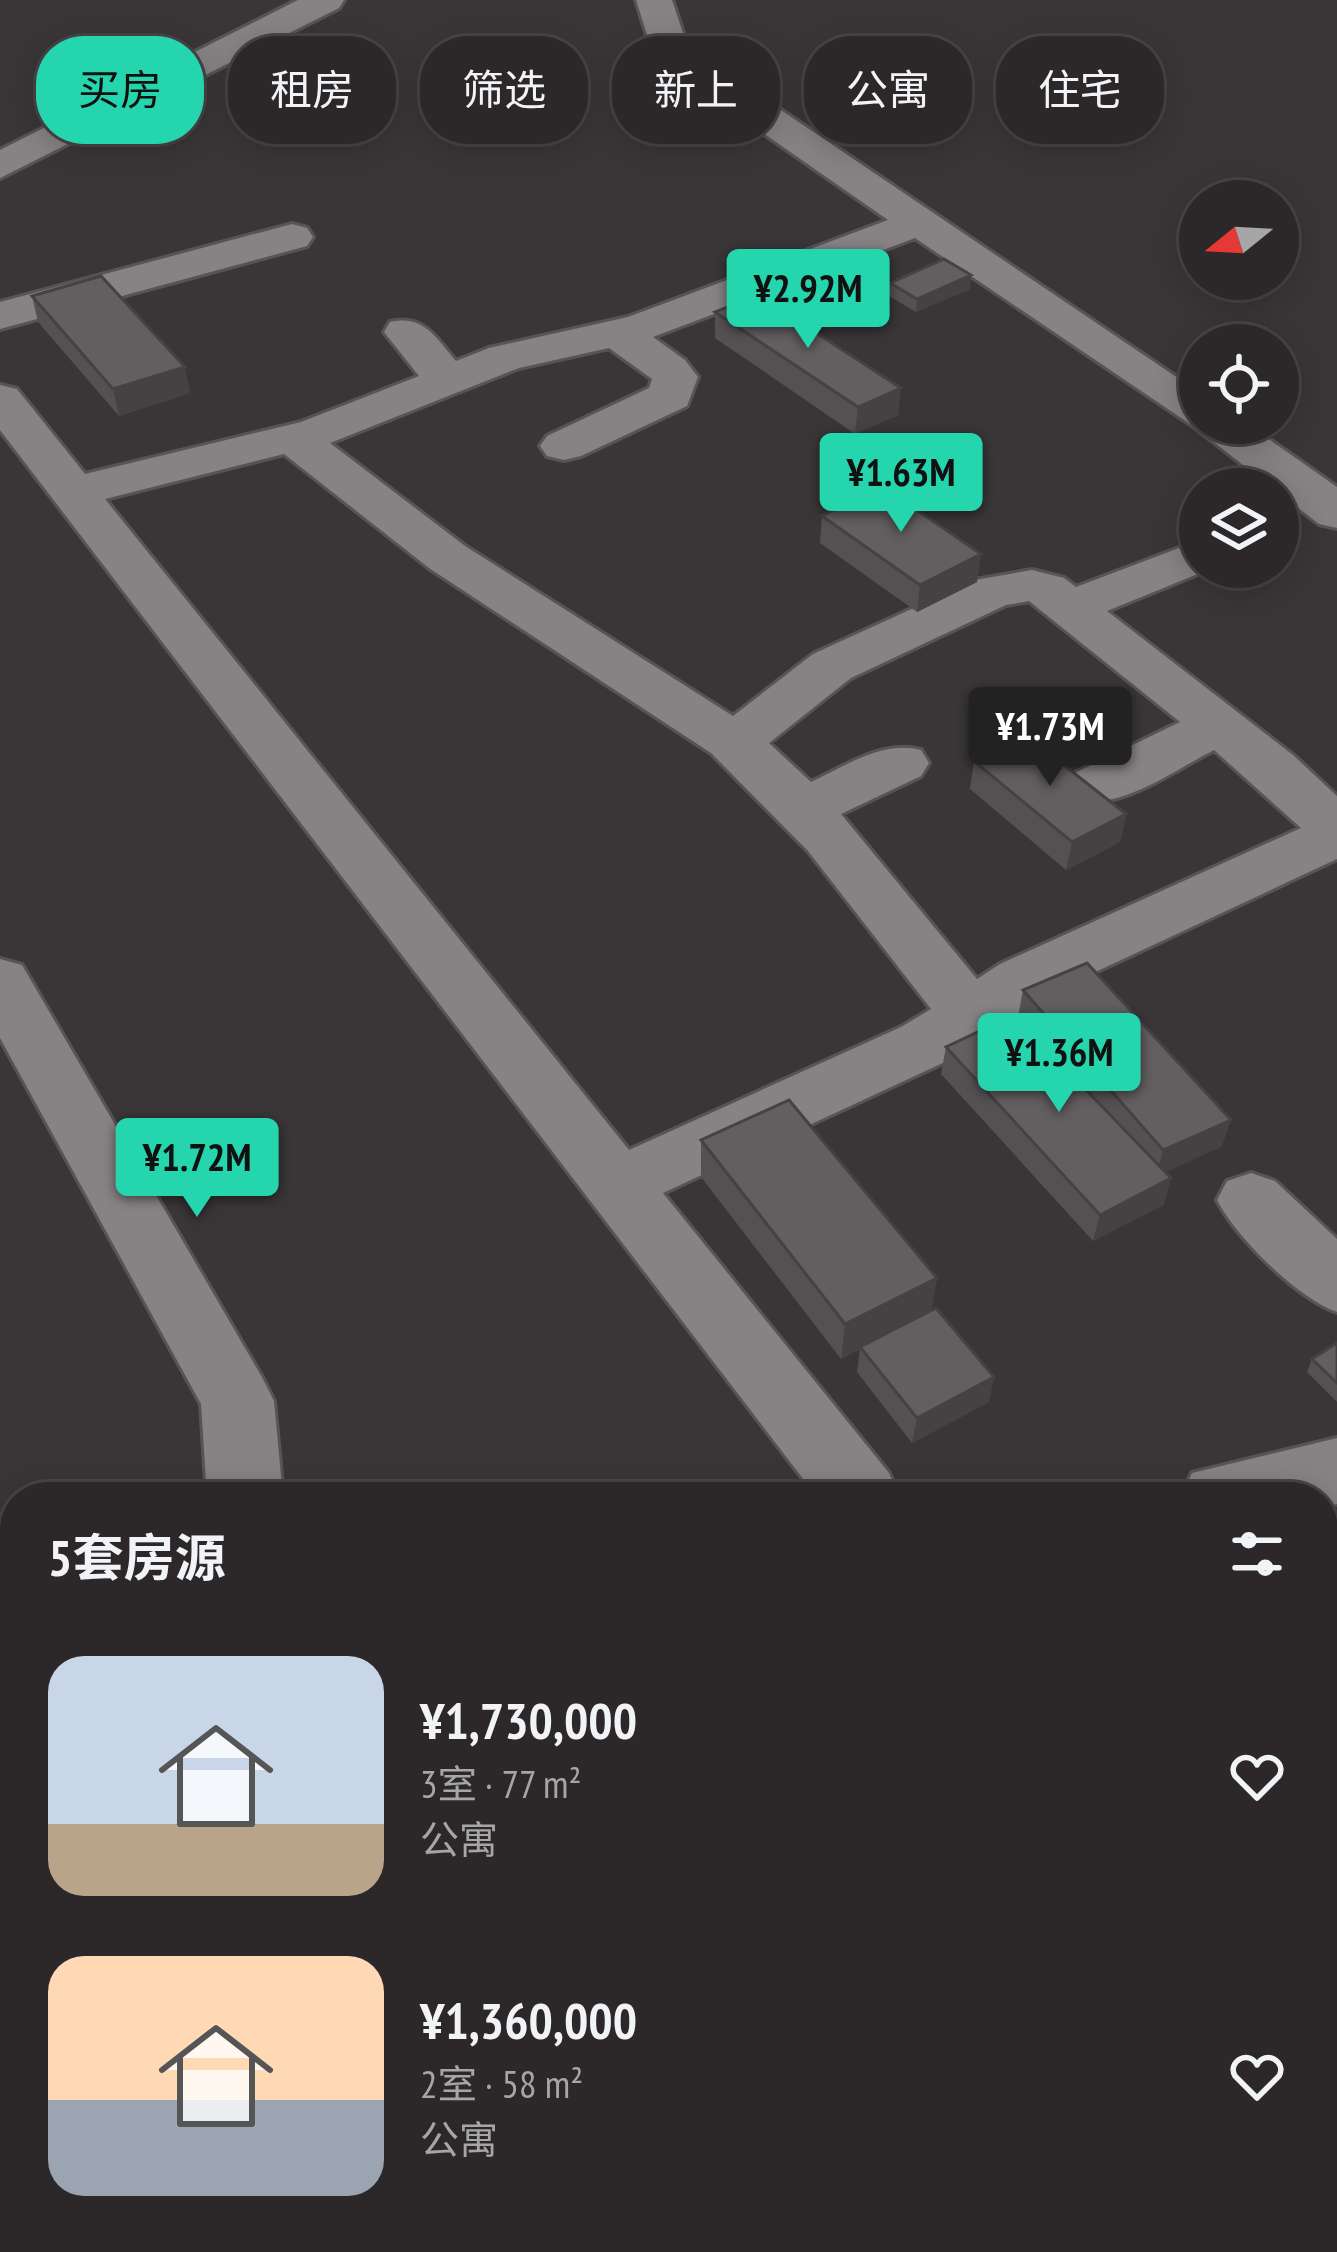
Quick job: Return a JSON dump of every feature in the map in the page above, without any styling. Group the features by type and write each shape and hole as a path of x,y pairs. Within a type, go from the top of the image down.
{"street":[{"path":"0,166 326,0"},
{"path":"654,0 658,22 694,68 1179,400"},
{"path":"39,475 294,439 505,358 665,319 920,222"},
{"path":"0,316 292,237"},
{"path":"406,332 449,382"},
{"path":"564,446 671,396 675,377 616,332"},
{"path":"0,398 39,475 617,1185 850,1482"},
{"path":"294,439 447,557 731,740 804,808 970,1016"},
{"path":"1243,444 1332,508"},
{"path":"1299,517 1332,508"},
{"path":"1070,608 1179,564"},
{"path":"617,1185 924,1044 1022,980 1337,832 1274,768 1046,589 1032,585 993,591 832,666 764,723 731,740"},
{"path":"1095,785 1219,725"},
{"path":"804,808 901,763"},
{"path":"0,981 237,1401 244,1482"},
{"path":"1251,1200 1337,1283"},
{"path":"1287,1482 1337,1471"}],"building":[{"path":"944,259 971,275 917,299 890,283"},
{"path":"101,276 185,367 113,389 32,296"},
{"path":"758,295 901,388 858,407 715,312"},
{"path":"882,486 981,554 920,585 822,516"},
{"path":"1027,736 1126,814 1072,842 974,761"},
{"path":"1087,963 1231,1120 1163,1150 1023,990"},
{"path":"1014,1015 1171,1178 1100,1215 946,1047"},
{"path":"789,1100 937,1278 845,1324 701,1140"},
{"path":"936,1308 994,1377 917,1418 860,1347"},
{"path":"1337,1343 1337,1383 1312,1359"}]}
